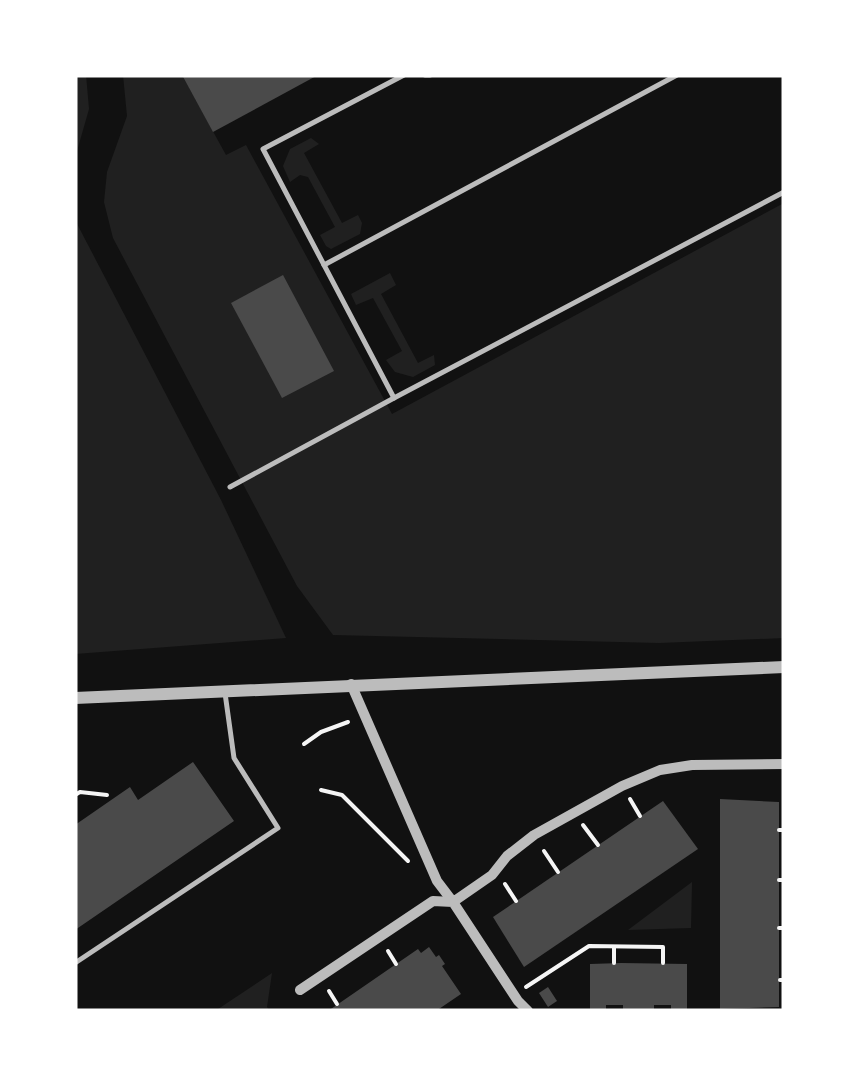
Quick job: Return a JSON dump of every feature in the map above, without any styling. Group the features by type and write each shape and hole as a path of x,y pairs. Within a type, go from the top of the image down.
{"street":[{"path":"75,698 784,667"},
{"path":"351,684 437,882 528,1011"},
{"path":"300,990 433,902 454,902 492,876 506,856 534,835 660,770 692,765 784,764"}],"lane":[{"path":"394,398 263,149 404,75"},
{"path":"324,265 677,75"},
{"path":"230,487 784,192"},
{"path":"75,963 278,828 234,758 225,690"}],"path":[{"path":"304,744 321,732 365,716"},
{"path":"321,790 342,794 390,844 437,882"},
{"path":"75,796 80,792 107,796"},
{"path":"574,811 598,845"},
{"path":"534,835 558,872"},
{"path":"514,996 589,946 663,947 663,963"},
{"path":"614,947 614,963"}],"shaded area":[{"path":"75,75 86,75 89,109 75,158"},
{"path":"123,75 182,75 226,155 246,145 392,414 784,203 784,638 659,643 333,635 297,586 113,238 104,202 107,172 127,116"},
{"path":"311,138 319,144 304,153 342,223 358,215 362,223 360,234 331,249 320,235 335,227 308,177 300,175 290,182 283,166 290,149"},
{"path":"75,220 221,500 286,638 75,654"},
{"path":"390,273 396,285 381,294 418,363 434,355 435,365 413,377 395,372 386,360 402,351 373,298 356,305 351,294"},
{"path":"692,882 691,928 628,930"},
{"path":"272,973 267,1007 270,1011 215,1011"}],"building":[{"path":"182,75 318,75 213,132"},
{"path":"283,275 334,371 282,398 231,303"},
{"path":"193,762 234,821 75,930 75,825 130,787 138,800"},
{"path":"720,799 779,802 779,1007 720,1009"},
{"path":"663,801 698,849 524,967 493,917"},
{"path":"429,947 436,957 439,955 461,994 436,1011 328,1011 418,949 421,953"},
{"path":"590,964 687,964 687,1010 671,1010 671,1005 654,1005 654,1010 623,1010 623,1005 606,1005 606,1010 590,1010"},
{"path":"548,987 557,1001 548,1007 539,993"}]}
